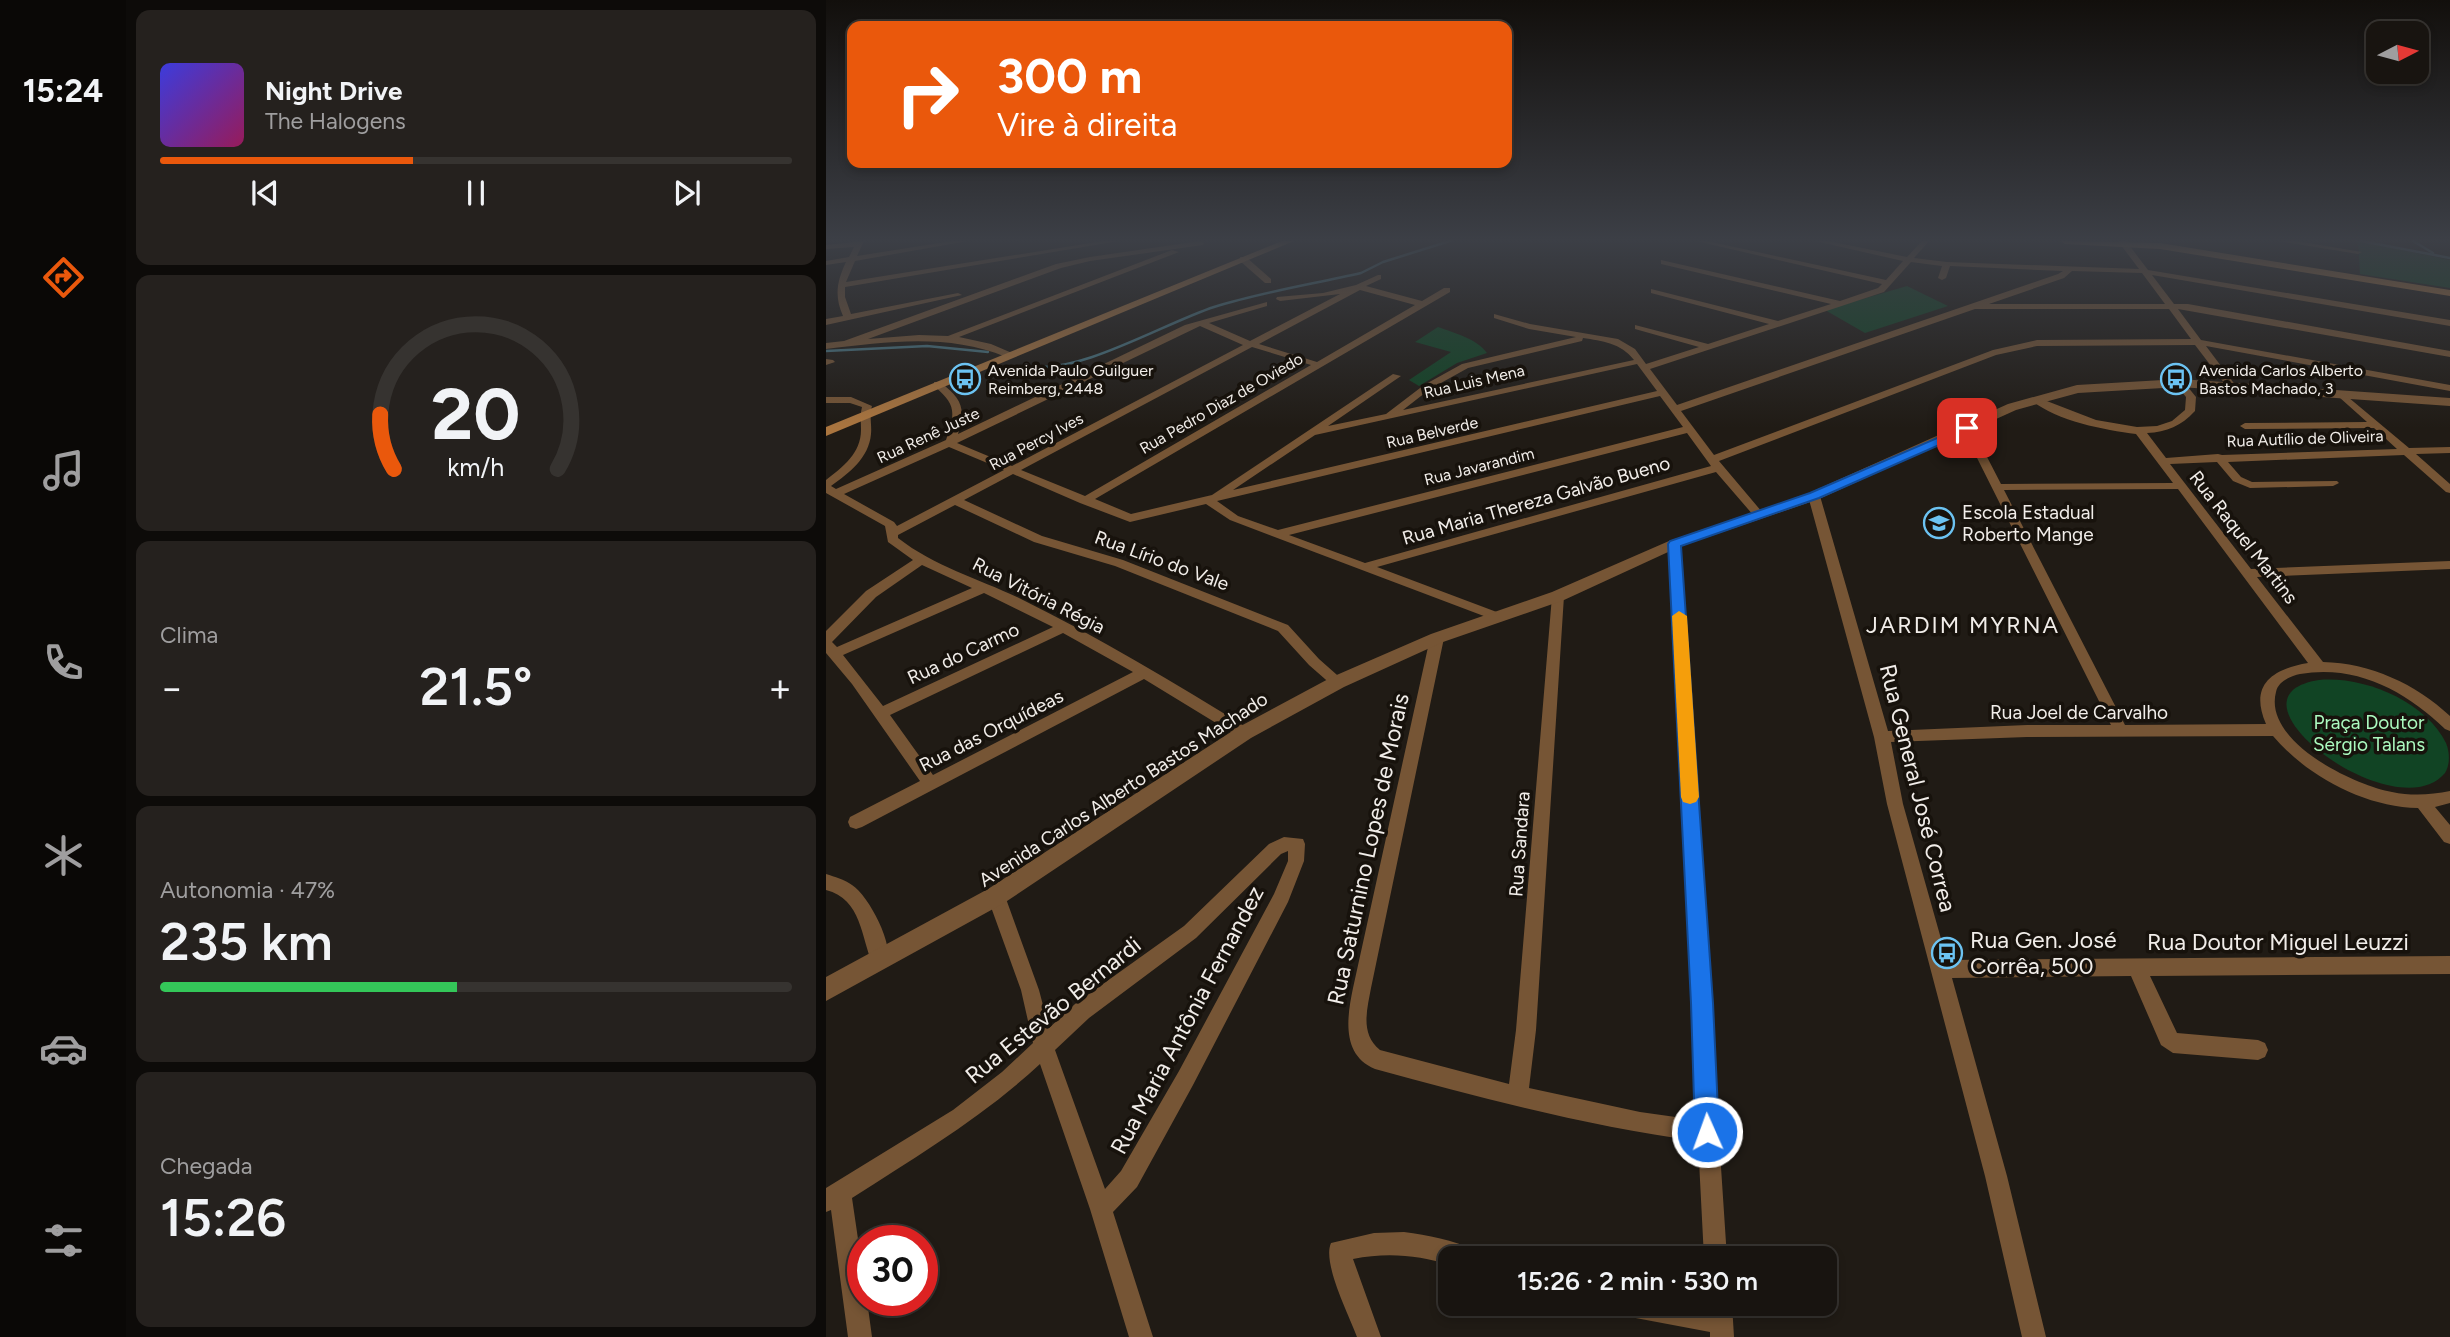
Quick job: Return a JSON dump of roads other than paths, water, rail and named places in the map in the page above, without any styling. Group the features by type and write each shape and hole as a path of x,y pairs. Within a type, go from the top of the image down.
{"main road":[{"path":"826,432 1135,303"}],"street":[{"path":"841,303 848,318"},
{"path":"826,322 916,303"},
{"path":"845,344 955,303"},
{"path":"952,337 1041,303"},
{"name":"Rua Percy Ives","path":"893,533 1329,303"},
{"path":"1700,303 1777,324"},
{"path":"1676,410 1981,303"},
{"path":"2168,303 2231,386"},
{"path":"2334,303 2450,323"},
{"name":"Rua Renê Juste","path":"829,489 951,442 1201,323 1264,304"},
{"name":"Rua Pedro Diaz de Oviedo","path":"1084,501 1422,304"},
{"name":"Rua Luis Mena","path":"1316,432 1642,365 1839,304"},
{"path":"1973,306 2170,306 2450,354"},
{"path":"1497,316 1529,326 1624,345 1642,365 1715,464 1758,514"},
{"path":"1201,323 1219,332 1319,365"},
{"path":"1638,327 1706,346"},
{"path":"826,346 952,337 984,344 1009,355"},
{"path":"1389,416 1427,387 1465,366 1587,338"},
{"name":"Rua Maria Thereza Galvão Bueno","path":"1364,567 1715,464 2018,346 2056,342 2198,342 2449,392"},
{"path":"1396,376 1210,501 1234,518 1497,617"},
{"path":"2036,400 2077,419 2139,430 2169,426 2186,417 2192,404 2187,390 2180,383"},
{"name":"Avenida Carlos Alberto Bastos Machado","path":"826,990 996,896 1244,733 1338,682 1437,638 1558,596 1674,544 1814,496 2012,407 2077,389 2180,383 2342,395 2449,392"},
{"path":"937,384 953,396 958,405 951,442"},
{"name":"Rua Belverde","path":"951,442 971,455 1130,518 1662,393"},
{"path":"2342,395 2450,490"},
{"path":"826,400 862,402 867,406 863,415 866,436 860,454 829,489"},
{"path":"2245,426 2377,425"},
{"path":"1967,428 2121,732"},
{"name":"Rua Javarandim","path":"1278,534 1689,429"},
{"name":"Rua Raquel Martins","path":"2139,430 2319,667"},
{"name":"Rua Autílio de Oliveira","path":"2161,461 2450,450"},
{"path":"2218,457 2237,479 2250,485 2333,483"},
{"path":"1999,487 2180,486"},
{"name":"Rua Vitória Régia","path":"829,489 890,524 896,542 922,559 985,587 1062,628 1244,733"},
{"name":"Rua General José Correa","path":"1814,496 1882,737 1895,804 1996,1176 2034,1337"},
{"name":"Rua Lírio do Vale","path":"956,500 1038,539 1119,563 1283,628 1314,662 1338,682"},
{"path":"1674,544 1715,1246"},
{"path":"829,645 871,594 922,559"},
{"path":"2247,573 2450,565"},
{"path":"829,645 985,587"},
{"name":"Rua Sandara","path":"1518,1094 1526,1030 1558,596"},
{"name":"Rua do Carmo","path":"881,713 1062,628"},
{"name":"Rua Saturnino Lopes de Morais","path":"1437,638 1362,988 1356,1024 1361,1047 1375,1059 1492,1090 1640,1123 1707,1132"},
{"path":"829,645 930,783"},
{"path":"2450,725 2417,698 2384,681 2351,670 2319,667 2288,672 2270,687 2267,702 2277,730 2313,765 2348,785 2386,798 2422,802 2450,797"},
{"name":"Rua das Orquídeas","path":"856,822 1144,673"},
{"name":"Rua Joel de Carvalho","path":"1882,737 2027,731 2277,730"},
{"path":"2422,802 2450,837"},
{"name":"Rua Estevão Bernardi","path":"833,1197 960,1117 1010,1079 1082,1011 1190,932 1275,849 1284,844 1297,844"},
{"name":"Rua Maria Antônia Fernandez","path":"1101,1209 1129,1179 1186,1078 1286,888 1296,861 1297,844"},
{"path":"826,882 845,887 854,895 876,940 880,959"},
{"path":"996,896 1030,990 1044,1047 1101,1209 1141,1337"},
{"name":"Rua Doutor Miguel Leuzzi","path":"1939,969 2450,965"},
{"path":"2136,967 2168,1038 2173,1043 2258,1050"},
{"path":"833,1197 860,1337"},
{"path":"1369,1337 1339,1251 1369,1244 1411,1242 1438,1250"},
{"path":"1682,1316 1721,1320"},
{"path":"2034,1337 2040,1337"}],"waterway":[{"path":"1032,366 1051,367 1073,363 1123,346 1195,314 1227,303"},
{"path":"826,351 927,346 988,352"}],"place":[{"name":"Avenida Paulo Guilguer Reimberg, 2448","path":"965,379"},
{"name":"Avenida Carlos Alberto Bastos Machado, 3","path":"2176,379"},
{"name":"Escola Estadual Roberto Mange","path":"1939,523"},
{"name":"Rua Gen. José Corrêa, 500","path":"1947,953"}],"district":[{"name":"JARDIM MYRNA","path":"1963,625"}],"park label":[{"name":"Praça Doutor Sérgio Talans","path":"2369,733"}]}
